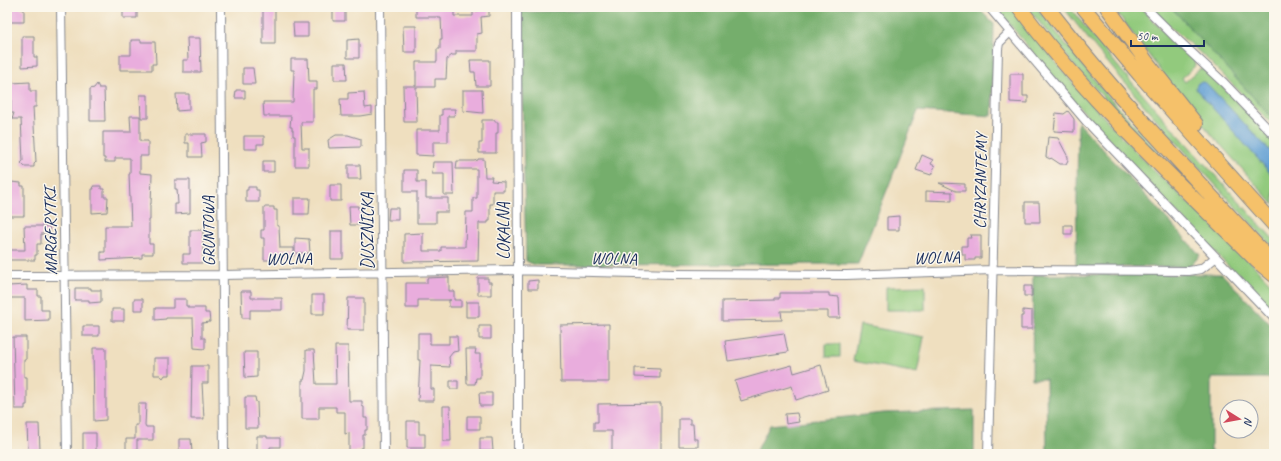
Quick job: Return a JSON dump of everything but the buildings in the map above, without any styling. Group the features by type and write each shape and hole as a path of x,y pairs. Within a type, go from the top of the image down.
{"highway":[{"path":"1019,7 1055,52 1108,113 1274,275"},
{"path":"1047,7 1081,50 1128,104 1274,264"},
{"path":"1084,7 1140,75 1274,225"},
{"path":"1108,7 1146,61 1189,116 1243,179 1274,221"}],"street":[{"name":"MARGERYTKI","path":"61,7 67,454"},
{"name":"GRUNTOWA","path":"221,7 224,275 224,454"},
{"name":"DUSZNICKA","path":"380,7 384,454"},
{"name":"LOKALNA","path":"517,7 518,454"},
{"path":"989,7 1086,122 1274,318"},
{"path":"1145,7 1224,83 1274,135"},
{"name":"CHRYZANTEMY","path":"988,454 998,49 999,43 1010,33"},
{"name":"WOLNA","path":"7,276 224,275 382,271 518,270 675,274 846,275 992,270 1190,271 1201,270 1215,258"}],"green space":[{"path":"593,7 977,7 994,24 992,116 918,111 858,264 535,265 526,261 520,12 593,10"},
{"path":"996,7 1012,7 1074,85 1151,168 1242,253 1274,287 1274,313 1096,126 1028,47"},
{"path":"1027,7 1036,7 1102,89 1175,171 1174,173 1077,69"},
{"path":"1063,7 1069,7 1121,70 1274,240 1274,248 1140,100"},
{"path":"1113,7 1140,7 1155,23 1194,58 1195,66 1182,78 1185,82 1200,69 1208,71 1274,141 1274,155 1206,83 1196,89 1274,177 1274,205 1177,93"},
{"path":"1153,7 1171,7 1274,120 1274,126 1205,57 1158,16"},
{"path":"1171,7 1274,7 1274,120"},
{"path":"1078,122 1200,255 1190,267 1076,267"},
{"path":"1222,274 1274,328 1274,378 1211,378 1211,454 1047,454 1046,379 1032,379 1033,275"},
{"path":"925,286 925,310 886,310 886,287"},
{"path":"860,325 924,337 917,373 853,361"},
{"path":"826,344 840,344 840,357 826,357"},
{"path":"974,410 974,454 755,454 770,425 884,413"}],"water":[{"path":"1198,83 1206,83 1274,155 1274,177 1196,89"}]}
